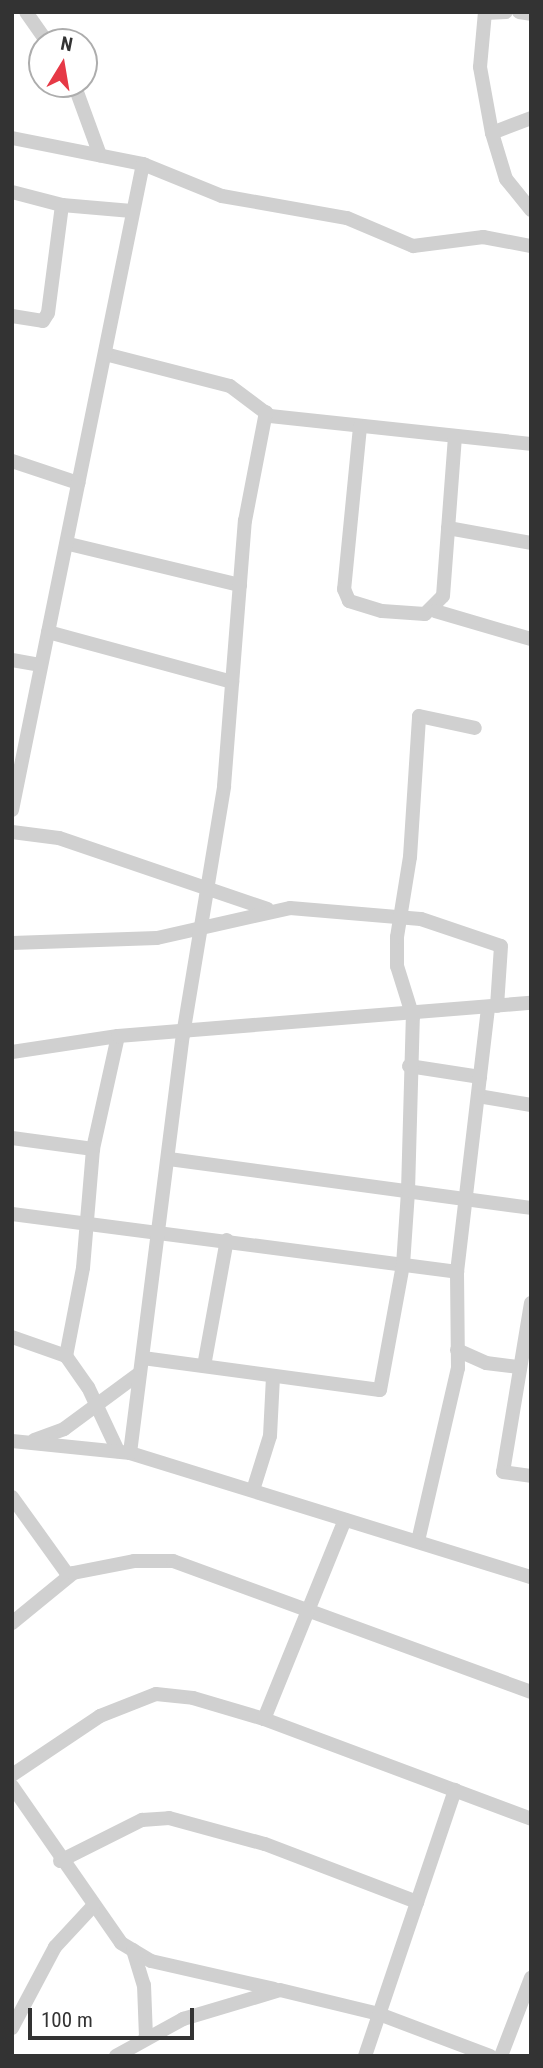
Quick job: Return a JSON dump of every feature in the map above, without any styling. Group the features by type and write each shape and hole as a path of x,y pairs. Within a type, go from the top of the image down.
{"street":[{"path":"26,12 37,28"},
{"path":"506,12 485,13 480,67 492,133 506,179 531,210"},
{"path":"519,12 531,14"},
{"path":"79,98 100,155"},
{"path":"492,133 531,118"},
{"path":"12,138 142,164 222,196 347,218 413,246 483,237 531,246"},
{"path":"12,810 40,665 69,544 78,483 142,164"},
{"path":"12,192 62,205 132,211"},
{"path":"12,316 43,321 48,313 62,205"},
{"path":"105,354 230,386 265,412 360,427 531,444"},
{"path":"124,1452 143,1358 183,1035 207,886 232,682 240,585 265,412"},
{"path":"360,427 344,589 349,601 382,611 435,611 531,639"},
{"path":"435,611 443,596 456,438"},
{"path":"12,461 78,483"},
{"path":"448,527 531,543"},
{"path":"69,544 240,585"},
{"path":"48,632 206,680 232,682"},
{"path":"12,660 40,665"},
{"path":"143,1358 380,1390 403,1265 408,1191 409,1066 413,1017 397,966 404,918 419,716 475,728"},
{"path":"12,832 59,838 274,910 442,923 501,946 480,1077 457,1272 457,1350 418,1541"},
{"path":"12,943 157,938 274,910"},
{"path":"12,1052 118,1036 183,1035 413,1017 531,1003"},
{"path":"66,1356 93,1149 118,1036"},
{"path":"409,1066 480,1077"},
{"path":"478,1096 531,1105"},
{"path":"12,1138 93,1149"},
{"path":"169,1159 531,1208"},
{"path":"12,1214 160,1231 457,1272"},
{"path":"204,1366 227,1240"},
{"path":"531,1303 527,1350 520,1367 503,1472 531,1476"},
{"path":"12,1337 66,1356 124,1452"},
{"path":"457,1350 486,1363 520,1367"},
{"path":"29,1442 64,1429 140,1373"},
{"path":"254,1487 270,1436 273,1376"},
{"path":"12,1441 124,1452 254,1487 345,1520 531,1577"},
{"path":"12,1497 68,1575"},
{"path":"264,1718 306,1606 345,1520"},
{"path":"12,1623 68,1575 134,1561 173,1562 306,1606 531,1692"},
{"path":"12,1775 100,1716 156,1694 193,1698 264,1718 531,1819"},
{"path":"12,1786 60,1861 93,1906 133,1950 144,1985 146,2036"},
{"path":"365,2056 455,1790"},
{"path":"60,1861 142,1820 169,1818 265,1844 417,1902"},
{"path":"12,2028 55,1947 93,1906"},
{"path":"133,1950 185,1971 379,2014 490,2056"},
{"path":"501,2056 531,1978"},
{"path":"116,2056 146,2036 236,2000 280,1990"}]}
